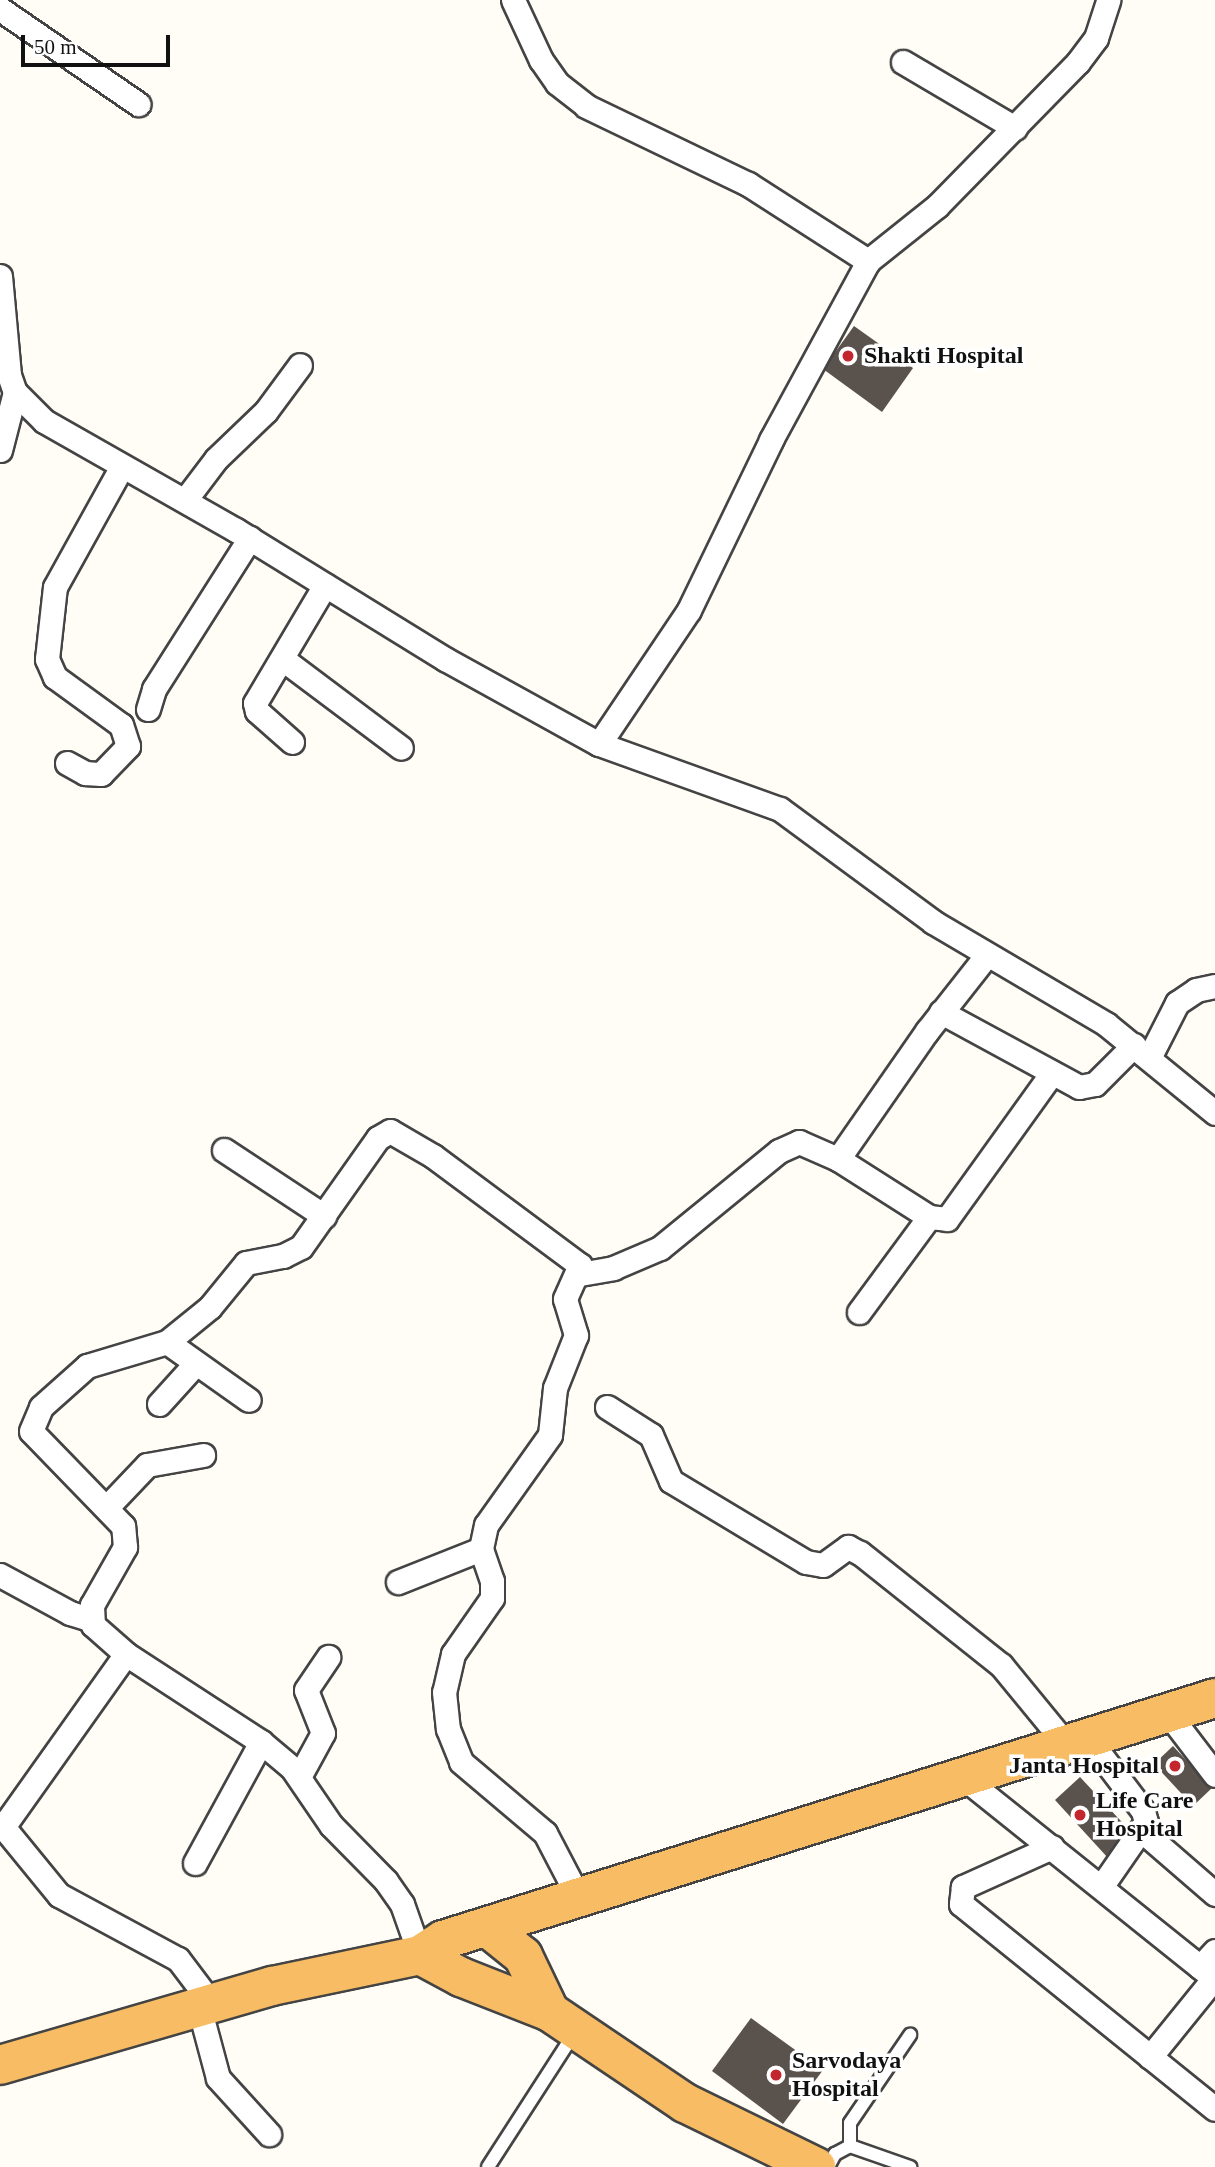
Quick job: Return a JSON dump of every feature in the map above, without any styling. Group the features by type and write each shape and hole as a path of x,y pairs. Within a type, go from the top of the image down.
{"highway":[{"path":"0,2066 272,1986 420,1955 443,1940 580,1900 1215,1698"},
{"path":"523,1955 580,1900"},
{"path":"488,1927 523,1955 563,2022"},
{"path":"420,1955 461,1977 563,2022 685,2103 816,2167"}],"street":[{"path":"513,0 541,60 557,83 586,106 748,184 868,261"},
{"path":"599,744 689,610 771,440 868,261 937,206 1078,62 1096,38 1108,0"},
{"path":"0,9 138,104"},
{"path":"903,62 1015,128"},
{"path":"0,276 9,375 15,392 44,421 250,538 446,659 599,744 780,809 986,956 1072,1002 1142,1051 1215,1113"},
{"path":"185,500 216,459 266,411 300,365"},
{"path":"0,450 15,392"},
{"path":"67,763 85,773 101,774 128,746 121,724 55,677 47,659 55,587 122,466"},
{"path":"148,709 154,689 250,538"},
{"path":"292,741 257,711 255,703 284,660 294,632 326,585"},
{"path":"284,660 401,748"},
{"path":"838,1159 941,1012 986,956"},
{"path":"941,1012 1052,1073 1089,1088 1142,1051 1177,1003 1196,990 1215,986"},
{"path":"580,1900 545,1833 461,1762 449,1729 444,1692 453,1654 489,1605 494,1589 481,1549 486,1525 550,1435 555,1388 576,1335 565,1299 580,1274 613,1268 660,1248 791,1144 807,1144 838,1159 929,1217 939,1220 955,1214 1052,1073"},
{"path":"90,1619 92,1605 125,1547 123,1527 107,1507 34,1438 32,1424 41,1407 87,1366 167,1342 210,1307 246,1263 290,1253 324,1216 378,1138 397,1132 573,1256 580,1274"},
{"path":"223,1150 324,1216"},
{"path":"859,1312 929,1217"},
{"path":"167,1342 249,1400"},
{"path":"159,1404 195,1363"},
{"path":"607,1407 651,1435 671,1481 806,1562 823,1565 848,1548 860,1553 1001,1665 1077,1740 1143,1811 1146,1822 1101,1887"},
{"path":"107,1507 147,1465 204,1455"},
{"path":"398,1582 481,1549"},
{"path":"0,1576 90,1619 127,1654 261,1742 299,1777 331,1825 402,1904 420,1955"},
{"path":"127,1654 1,1825 59,1895 178,1959 206,2005 218,2078 269,2134"},
{"path":"299,1777 323,1732 306,1690 328,1657"},
{"path":"1167,1712 1215,1775"},
{"path":"195,1863 261,1742"},
{"path":"964,1778 1101,1887 1211,1969 1150,2057"},
{"path":"1141,1830 1215,1894"},
{"path":"1052,1847 963,1887 961,1904 1215,2109"}],"lane":[{"path":"488,2167 563,2022"},
{"path":"850,2146 848,2131 856,2113 910,2035"},
{"path":"828,2167 835,2154 850,2146 910,2167"}],"building":[{"path":"854,326 913,368 882,412 823,369"},
{"path":"1173,1746 1212,1788 1193,1806 1154,1764"},
{"path":"1080,1777 1133,1834 1108,1858 1055,1800"},
{"path":"751,2018 823,2070 783,2124 712,2071"}],"place":[{"name":"Shakti Hospital","path":"848,356"},
{"name":"Janta Hospital","path":"1175,1766"},
{"name":"Life Care Hospital","path":"1080,1815"},
{"name":"Sarvodaya Hospital","path":"776,2075"}]}
